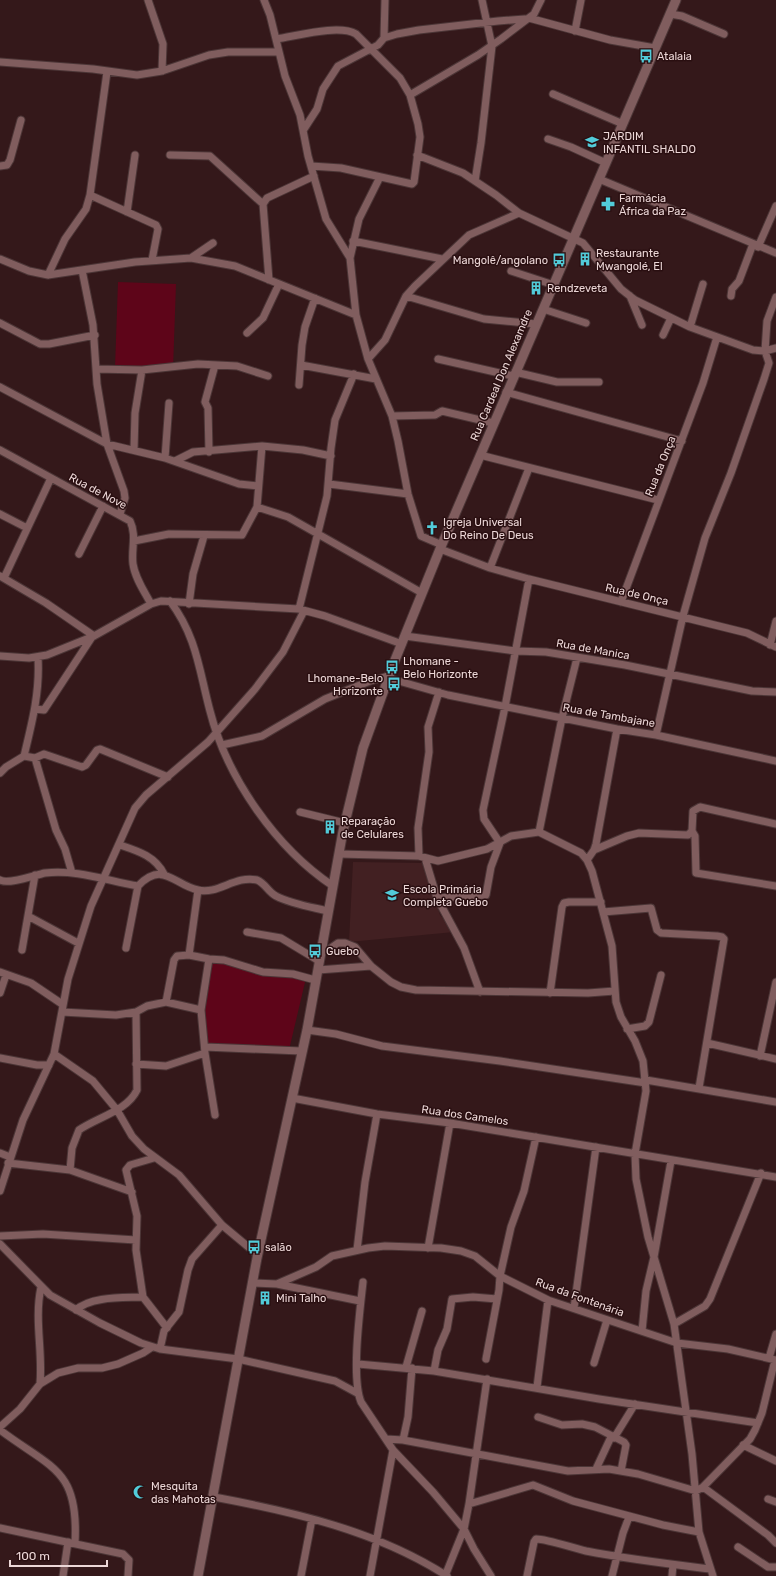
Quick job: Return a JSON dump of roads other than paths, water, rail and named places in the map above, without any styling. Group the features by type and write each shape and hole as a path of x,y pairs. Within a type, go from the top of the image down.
{"street":[{"path":"148,0 163,44 162,71"},
{"path":"264,0 270,15 278,52 304,129 311,166 326,220 350,258"},
{"path":"384,38 385,0"},
{"path":"475,181 492,46 482,0"},
{"path":"410,95 492,46 537,10 540,0"},
{"path":"575,31 581,0"},
{"name":"Rua Cardeal Don Alexamdre","path":"389,677 441,547 506,392 542,308 554,285 676,0"},
{"path":"670,14 682,16 724,34"},
{"path":"304,129 317,109 323,88 330,74 338,66 370,49 384,38 397,34 487,22 527,19 610,40 655,48"},
{"path":"276,39 346,30 356,34 400,78 410,95 418,124 420,138 414,182 412,184 341,168 311,166"},
{"path":"0,62 93,69 137,75 162,71 209,55 228,52 278,52"},
{"path":"48,275 65,239 86,209 90,195 107,72"},
{"path":"553,94 622,127"},
{"path":"0,166 7,165 10,160 21,120"},
{"path":"548,139 571,146 606,163"},
{"path":"128,212 135,155"},
{"path":"170,155 210,156 263,204"},
{"path":"417,155 463,173 519,213 573,238 590,250 621,289 630,296 671,318 753,350 765,351 776,348"},
{"path":"269,280 263,204 267,198 314,176"},
{"path":"329,484 408,494 392,416 368,359 356,315 350,258 359,219 380,177"},
{"path":"599,179 756,246 776,253"},
{"path":"90,195 158,227 152,260"},
{"path":"731,296 732,289 739,281 776,206"},
{"path":"368,359 384,340 406,296 442,259 469,235 519,213"},
{"path":"353,241 442,259"},
{"path":"191,258 213,243"},
{"path":"0,259 29,271 48,275 152,260 191,258 235,266 356,315"},
{"path":"82,270 90,300 96,369 107,444 124,491 125,498 120,514"},
{"path":"511,271 554,285"},
{"path":"247,333 263,318 278,284"},
{"path":"690,326 703,284"},
{"path":"406,296 484,318 536,324"},
{"path":"630,296 642,325"},
{"path":"656,735 683,616 709,524 731,473 769,363 765,351 766,321 776,297"},
{"path":"299,385 305,327 315,298"},
{"path":"542,308 586,323"},
{"path":"663,335 671,318"},
{"path":"0,323 40,344 49,344 94,335"},
{"name":"Rua da Onça","path":"620,602 682,441 718,336"},
{"path":"438,359 557,382 599,382"},
{"path":"96,369 142,370 182,364 215,365 237,366 268,376"},
{"path":"208,452 208,408 205,402 215,365"},
{"path":"301,365 376,379"},
{"path":"134,450 135,413 142,370"},
{"path":"0,1191 23,1120 54,1054 62,1012 62,1004 78,943 102,880 140,802 208,742 255,689 274,665 290,640 302,610 317,533 329,484 331,456 330,448 335,420 354,374"},
{"path":"0,387 107,444 175,461 239,484 258,486"},
{"path":"506,392 682,441"},
{"path":"165,458 169,402"},
{"path":"392,416 435,415 442,411 493,423"},
{"path":"134,541 169,534 204,536 242,535 257,506 262,446"},
{"path":"175,461 188,454 262,446 303,450 331,456"},
{"name":"Rua de Nove","path":"0,450 120,514 130,521 133,526 133,560 135,572 151,604"},
{"path":"480,455 658,500"},
{"path":"490,568 529,468"},
{"path":"51,478 2,577 46,603 93,636"},
{"name":"Rua de Onça","path":"408,494 420,536 441,547 490,568 747,633 773,646"},
{"path":"78,554 103,506"},
{"path":"257,506 288,517 422,594"},
{"path":"0,514 27,528"},
{"path":"189,604 193,574 204,536"},
{"path":"500,843 484,818 483,810 505,707 529,579"},
{"path":"170,602 180,614 193,642 216,732 237,778 270,827 297,857 316,875 333,886"},
{"name":"Rua de Manica","path":"151,604 170,602 302,610 403,640 546,652 752,691 776,692"},
{"path":"0,656 38,658 93,636 151,604"},
{"path":"773,646 776,621"},
{"path":"35,709 44,710 52,700 93,636"},
{"path":"24,756 39,684 38,658"},
{"path":"540,832 562,718 577,658"},
{"path":"222,745 262,736 325,699 370,681 389,677"},
{"path":"198,1576 214,1497 252,1283 307,1030 345,823 363,748 389,677"},
{"name":"Rua de Tambajane","path":"389,677 439,692 505,707 617,729 656,735 776,761"},
{"path":"439,692 428,727 429,752 418,828 422,857 437,898 464,948 480,992"},
{"path":"587,860 594,850 617,729"},
{"path":"0,773 6,767 24,756 35,758 47,754 82,767 86,765 97,750 104,749 168,777"},
{"path":"35,758 56,830 66,849 72,874"},
{"path":"776,824 700,807 693,811 692,831 694,836 696,873 776,886"},
{"path":"300,812 345,823"},
{"path":"594,850 633,835 647,833 688,836 692,831"},
{"path":"339,854 422,857 438,861 487,849 511,836 540,832 581,853 587,860 601,902 614,956 615,990 621,1016 635,1041 643,1061 646,1082 641,1127 635,1154 634,1167 638,1196 674,1324 696,1491 699,1532 713,1576"},
{"path":"437,898 486,895 491,867 500,843"},
{"path":"120,845 151,857 160,866 164,874"},
{"path":"0,880 8,882 35,875 72,874 138,886"},
{"path":"126,948 138,886 145,878 152,875 164,874 198,890 218,889 237,881 258,881 274,895 285,900 328,911"},
{"path":"22,950 35,875"},
{"path":"189,955 198,890"},
{"path":"550,993 562,907 564,903 601,902"},
{"path":"603,912 651,908 657,930 662,933 722,937 723,945 699,1088"},
{"path":"28,916 78,943"},
{"path":"247,932 281,938 318,966 371,966"},
{"path":"328,950 338,943 345,943 355,947 371,966 391,982 401,987 416,990 588,993 615,990"},
{"path":"166,1002 174,960 177,956 189,955 224,960 263,972 293,974 315,980"},
{"path":"209,959 201,1010 205,1050 216,1115"},
{"path":"0,993 3,974 31,983 62,1004"},
{"path":"627,1029 645,1026 649,1022 661,975"},
{"path":"760,1056 776,982"},
{"path":"62,1012 116,1015 136,1012 147,1006 166,1002 201,1010"},
{"path":"70,1170 72,1148 79,1130 117,1110 130,1100 137,1090 136,1012"},
{"path":"307,1030 336,1034 382,1046 699,1088 776,1102"},
{"path":"707,1043 776,1059"},
{"path":"136,1064 166,1066 205,1050 302,1051"},
{"path":"54,1054 78,1069 93,1081 117,1110 132,1136 154,1158 179,1175 222,1225 258,1255"},
{"path":"0,1058 37,1065 49,1065"},
{"name":"Rua dos Camelos","path":"292,1098 377,1114 450,1123 671,1161 761,1173 776,1177"},
{"path":"357,1250 365,1182 377,1114"},
{"path":"428,1248 450,1123"},
{"path":"486,1358 500,1276 511,1227 524,1191 536,1137"},
{"path":"574,1308 596,1147"},
{"path":"0,1153 9,1160 70,1170 132,1192"},
{"path":"154,1158 130,1165 126,1168 137,1216 136,1240 143,1297 167,1328"},
{"path":"642,1331 646,1291 654,1257 671,1161"},
{"path":"674,1324 705,1306 710,1299 761,1173"},
{"path":"62,1576 71,1542 75,1509 72,1496 61,1475 40,1457 0,1428 20,1409 40,1384 68,1369 102,1368 118,1364 156,1348 167,1328 179,1312 188,1270 192,1259 222,1225"},
{"path":"0,1236 63,1234 136,1240"},
{"path":"0,1244 50,1295 135,1340 156,1348 238,1358 335,1381 357,1393"},
{"name":"Rua da Fontenária","path":"252,1283 277,1284 316,1267 332,1256 357,1250 385,1246 461,1251 475,1256 500,1276 548,1300 677,1343 728,1349 773,1359"},
{"path":"362,1282 357,1393 365,1409 393,1450 464,1529 474,1549 491,1576"},
{"path":"277,1284 360,1301"},
{"path":"40,1384 37,1304 41,1287"},
{"path":"76,1310 85,1304 119,1297 143,1297"},
{"path":"434,1371 438,1350 447,1329 452,1299 473,1297 497,1299"},
{"path":"537,1388 548,1300"},
{"path":"403,1440 408,1417 409,1367 422,1311"},
{"path":"594,1363 607,1320"},
{"path":"696,1491 703,1486 750,1439 758,1423 773,1359 776,1334"},
{"path":"358,1364 409,1367 758,1423"},
{"path":"214,1497 312,1519 376,1538 446,1576 464,1529 487,1379"},
{"path":"596,1469 612,1437 635,1404"},
{"path":"538,1417 562,1425 582,1424 596,1427 626,1445 621,1471"},
{"path":"386,1439 403,1440 476,1455 568,1471 601,1468 621,1471 638,1474 696,1491"},
{"path":"743,1445 776,1461"},
{"path":"370,1576 393,1450"},
{"path":"469,1504 533,1485 572,1501 629,1517 699,1532"},
{"path":"703,1486 768,1535 776,1543"},
{"path":"768,1500 776,1502"},
{"path":"612,1576 629,1517"},
{"path":"302,1576 312,1519"},
{"path":"0,1528 123,1554 129,1560 128,1576"},
{"path":"527,1576 536,1540 541,1539 564,1546 617,1556 710,1569"},
{"path":"738,1547 768,1566 776,1567"},
{"path":"672,1576 673,1565"}],"place":[{"name":"Atalaia","path":"646,56"},
{"name":"JARDIM INFANTIL SHALDO","path":"592,142"},
{"name":"Farmácia África da Paz","path":"608,204"},
{"name":"Restaurante Mwangolé, El","path":"585,259"},
{"name":"Mangolê/angolano","path":"559,260"},
{"name":"Rendzeveta","path":"536,288"},
{"name":"Igreja Universal Do Reino De Deus","path":"432,528"},
{"name":"Lhomane - Belo Horizonte","path":"392,667"},
{"name":"Lhomane-Belo Horizonte","path":"394,684"},
{"name":"Reparação de Celulares","path":"330,827"},
{"name":"Escola Primária Completa Guebo","path":"392,895"},
{"name":"Guebo","path":"315,951"},
{"name":"salão","path":"254,1247"},
{"name":"Mini Talho","path":"265,1298"},
{"name":"Mesquita das Mahotas","path":"140,1492"}]}
